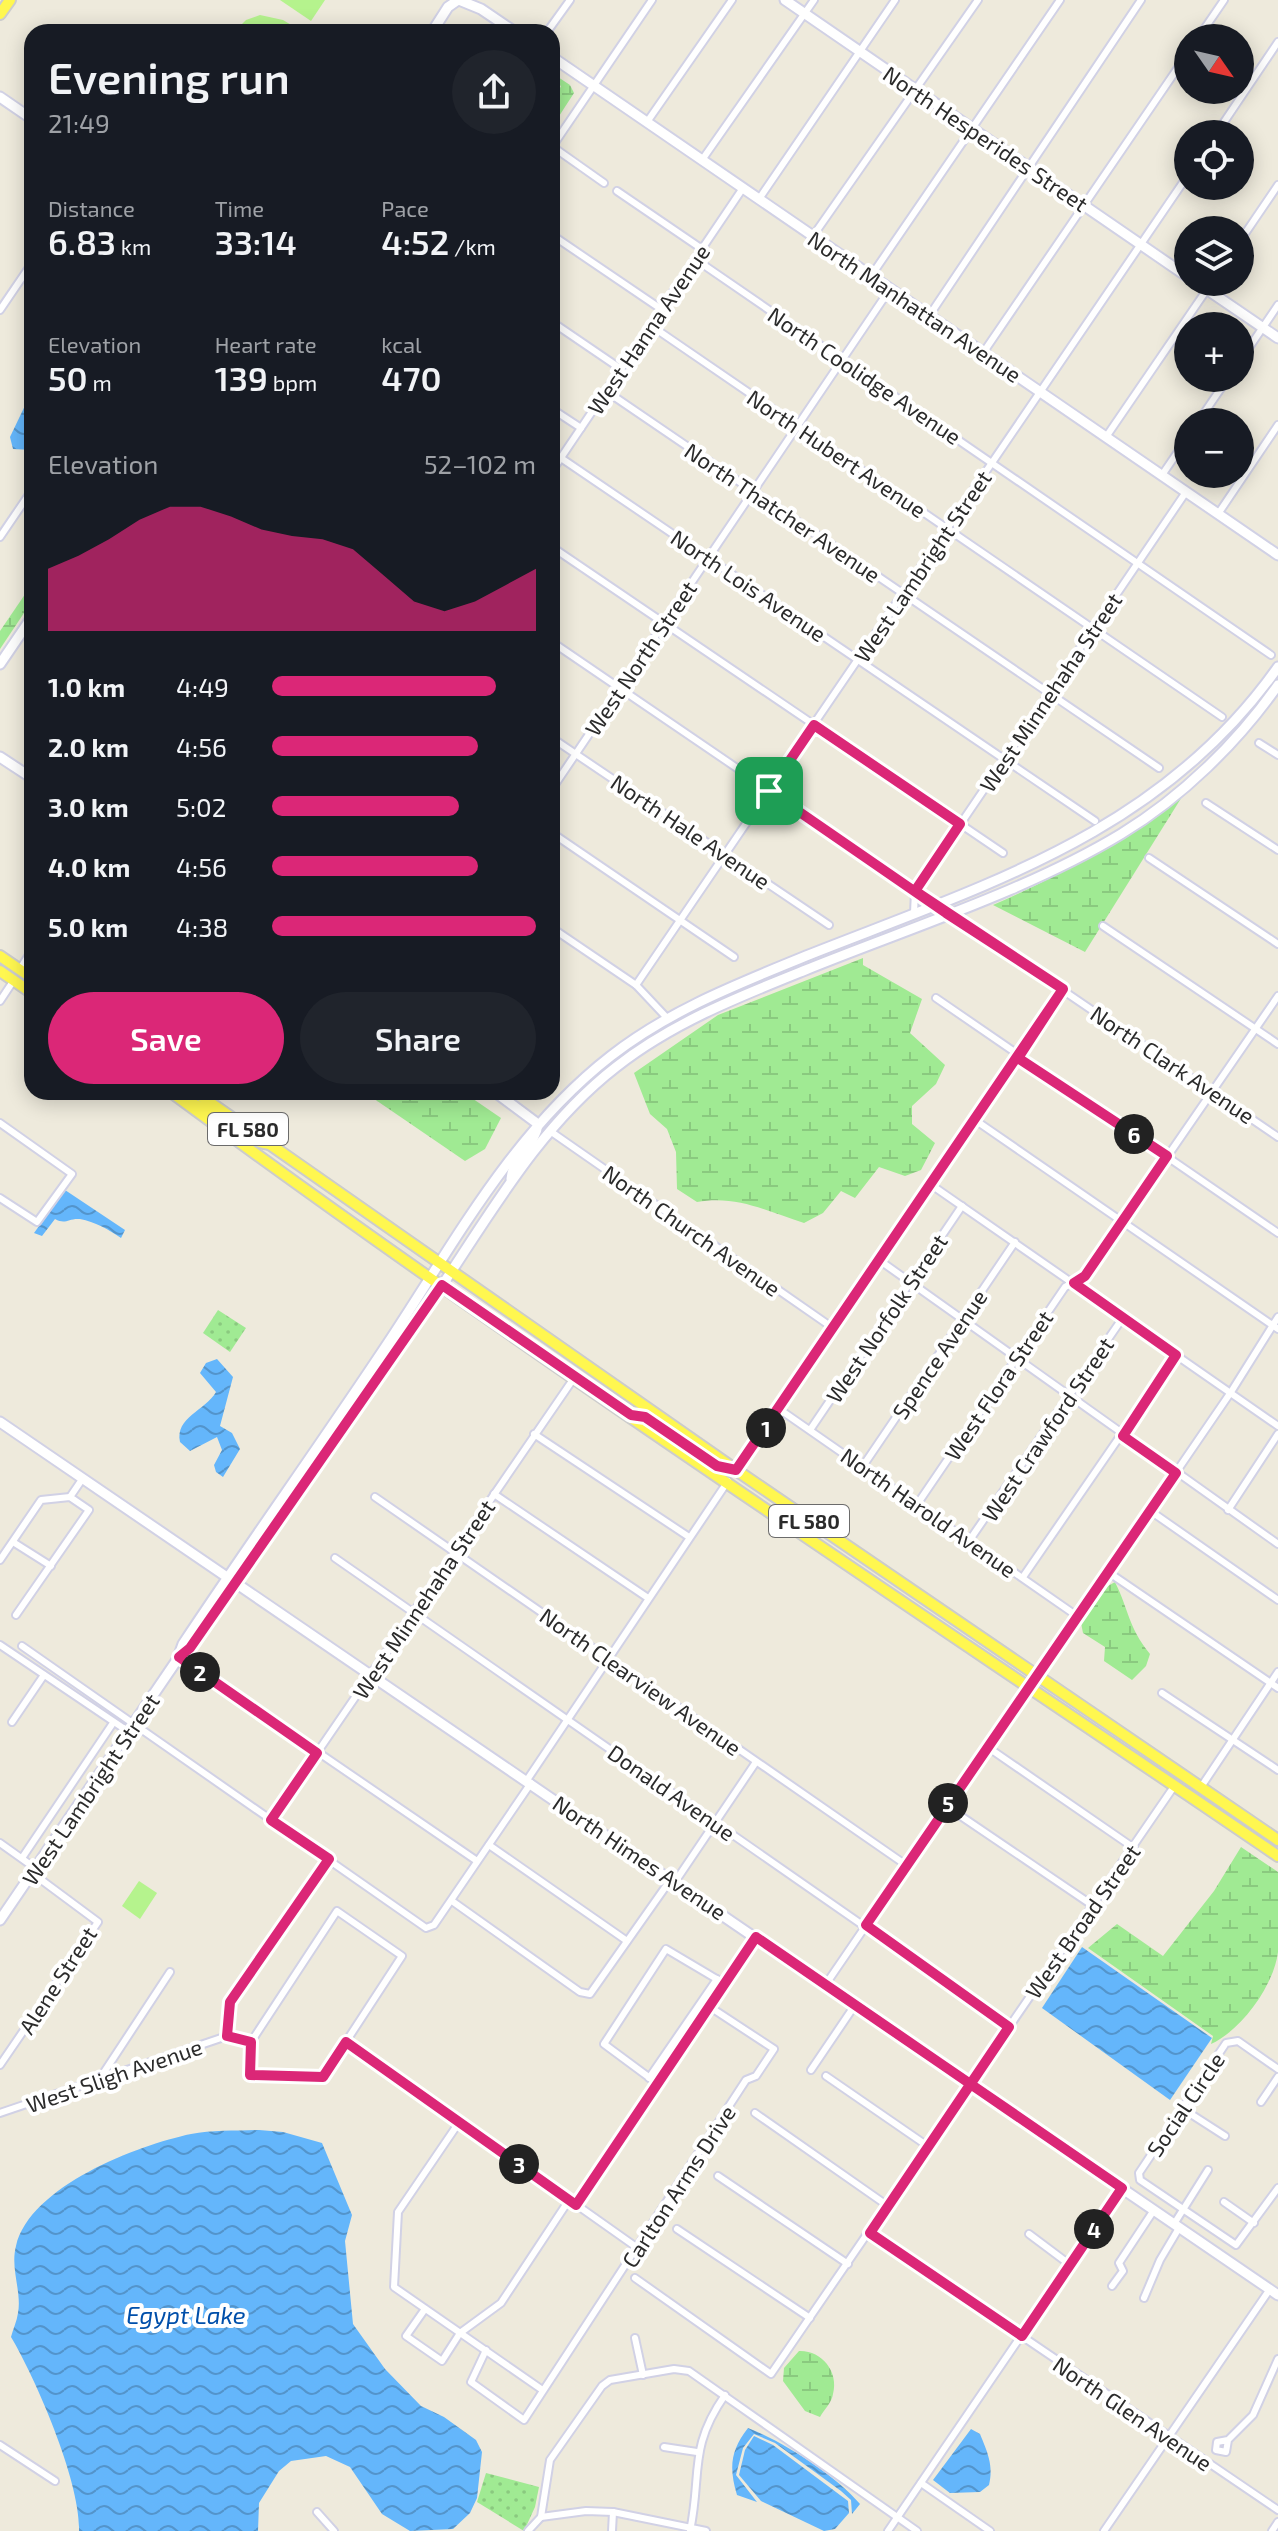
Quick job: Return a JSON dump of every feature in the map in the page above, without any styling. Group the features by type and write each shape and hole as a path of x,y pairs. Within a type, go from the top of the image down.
{"main road":[{"path":"0,14 10,0"},
{"name":"North Hesperides Street","path":"785,0 1174,267"},
{"path":"438,24 457,1 484,4 506,24"},
{"name":"North Manhattan Avenue","path":"560,63 1218,514 1276,550"},
{"path":"0,97 24,114"},
{"path":"1222,296 1278,338"},
{"path":"0,664 24,629"},
{"path":"510,1182 514,1165 537,1134 538,1124 587,1077 667,1017 731,986 935,905 1072,846 1148,798 1218,738 1278,667"},
{"path":"510,1182 550,1131 616,1066 673,1029 735,998 1044,873 1122,834 1221,754 1278,685"},
{"path":"0,757 24,773"},
{"path":"0,956 24,973"},
{"path":"0,963 11,970 21,970"},
{"path":"21,970 24,965"},
{"path":"0,971 24,987"},
{"path":"14,980 24,980"},
{"path":"550,1131 555,1115 587,1077"},
{"name":"FL 580","path":"207,1100 736,1470 1278,1840"},
{"path":"506,1100 538,1124"},
{"path":"184,1101 206,1109 255,1143 270,1144"},
{"name":"FL 580","path":"184,1101 263,1160 574,1377 1278,1856"},
{"name":"West Lambright Street","path":"232,1579 491,1184 538,1124"},
{"path":"263,1160 275,1157 302,1165"},
{"name":"West Lambright Street","path":"0,1920 179,1657 183,1644 452,1271 510,1182"},
{"path":"631,1415 645,1417 717,1466 736,1470"},
{"name":"North Himes Avenue","path":"0,1422 1274,2292"},
{"path":"728,1481 746,1484 801,1522 823,1530"},
{"path":"808,1535 823,1538 894,1587 911,1590"},
{"path":"920,1612 932,1612 957,1629 966,1628"},
{"path":"1117,1747 1135,1750 1183,1784 1201,1787"},
{"path":"1242,1832 1255,1834 1278,1849"}],"street":[{"path":"553,24 570,0"},
{"path":"560,135 652,0"},
{"path":"647,122 732,0"},
{"path":"702,160 814,0"},
{"path":"759,199 895,0"},
{"path":"813,236 978,0"},
{"path":"871,276 1060,0"},
{"path":"929,316 1141,0"},
{"path":"1208,24 1224,0"},
{"path":"1225,120 1278,42"},
{"path":"983,353 1174,74"},
{"path":"560,153 604,183"},
{"path":"1254,220 1278,185"},
{"name":"West Hanna Avenue","path":"561,458 743,188"},
{"path":"617,191 702,249"},
{"name":"West Lambright Street","path":"636,985 1174,196"},
{"path":"560,240 661,309"},
{"name":"North Coolidge Avenue","path":"695,259 1271,655"},
{"path":"0,310 24,275"},
{"name":"West North Street","path":"560,777 890,289"},
{"path":"1106,437 1202,296"},
{"path":"1254,341 1278,305"},
{"name":"North Hubert Avenue","path":"650,325 1222,717"},
{"path":"560,327 621,369"},
{"name":"North Thatcher Avenue","path":"606,391 1159,768"},
{"path":"560,414 581,428"},
{"path":"1218,514 1278,425"},
{"path":"1162,475 1174,457"},
{"name":"North Lois Avenue","path":"561,458 1095,821"},
{"name":"West Minnehaha Street","path":"915,891 1186,492"},
{"path":"0,537 24,502"},
{"path":"560,552 1003,853"},
{"name":"North Clark Avenue","path":"560,647 1278,1137"},
{"name":"North Hale Avenue","path":"560,743 829,925"},
{"path":"1259,743 1278,755"},
{"path":"1206,803 1278,850"},
{"path":"560,838 734,957"},
{"path":"1149,858 1278,944"},
{"path":"914,913 915,891"},
{"path":"1103,926 1278,1044"},
{"path":"560,933 636,985 667,1017 673,1029"},
{"path":"0,1001 14,980"},
{"path":"736,1470 1063,989"},
{"name":"West Flora Street","path":"916,1506 1065,1287 1085,1276 1278,996"},
{"path":"936,998 1018,1058 1278,1233"},
{"path":"975,1120 1275,1327"},
{"path":"0,1123 72,1174 37,1222 0,1198"},
{"name":"North Church Avenue","path":"550,1131 833,1328"},
{"path":"930,1184 1278,1426"},
{"name":"West Norfolk Street","path":"810,1430 962,1206"},
{"name":"Spence Avenue","path":"863,1466 1015,1242"},
{"path":"879,1260 1278,1544"},
{"name":"West Crawford Street","path":"969,1541 1124,1316"},
{"path":"826,1984 1027,1685 1037,1676 1231,1392 1275,1327 1278,1317"},
{"path":"1023,1577 1176,1355"},
{"name":"West Minnehaha Street","path":"271,1820 574,1377"},
{"name":"North Harold Avenue","path":"779,1409 1077,1616"},
{"path":"534,1434 689,1537"},
{"path":"1228,1510 1278,1434"},
{"path":"70,1497 83,1478"},
{"path":"0,1645 113,1723 131,1729 271,1820 426,1928 434,1925 452,1901 608,1657 728,1481"},
{"path":"494,1494 648,1598"},
{"path":"0,1560 41,1500 70,1497 89,1510 16,1615"},
{"name":"North Clearview Avenue","path":"375,1497 906,1865"},
{"path":"1149,1510 1278,1600"},
{"path":"13,1542 51,1566"},
{"name":"Donald Avenue","path":"335,1558 1009,2027"},
{"path":"1108,1572 1278,1688"},
{"path":"22,1646 132,1721 131,1729"},
{"path":"179,1657 477,1861"},
{"path":"1201,1787 1278,1672"},
{"path":"12,1722 44,1675"},
{"path":"1162,1693 1278,1770"},
{"path":"22,1858 113,1723"},
{"path":"986,1746 1134,1848"},
{"path":"452,1901 580,1992 590,1994 756,1762"},
{"name":"West Broad Street","path":"635,2278 771,2374 1175,1785"},
{"path":"946,1806 1092,1905"},
{"path":"0,1843 34,1870"},
{"path":"489,1845 627,1941"},
{"name":"West Sligh Avenue","path":"227,2036 230,2002 329,1859"},
{"name":"Alene Street","path":"0,2065 98,1922 34,1870"},
{"path":"337,1911 402,1956 346,2042 323,2077 250,2075 251,2042 337,1911"},
{"path":"425,2309 406,2336 442,2361 460,2333 501,2303 658,2084 756,1937"},
{"path":"658,2084 604,2044 666,1949 725,1984"},
{"path":"97,2083 170,1972"},
{"path":"649,2078 717,1979"},
{"path":"811,2070 855,2005"},
{"name":"Carlton Arms Drive","path":"486,2350 471,2382 524,2420 541,2389 639,2249 653,2220 730,2104 774,2049 710,2007"},
{"name":"West Sligh Avenue","path":"0,2113 97,2083 227,2036 251,2042"},
{"name":"Social Circle","path":"1278,2069 1238,2041 1226,2043 1139,2173 1140,2180 1236,2245 1278,2188"},
{"path":"346,2042 639,2249"},
{"path":"826,2076 929,2147"},
{"path":"1261,2102 1278,2077"},
{"path":"1183,2109 1225,2136"},
{"path":"755,2113 888,2206"},
{"path":"460,2121 398,2212 394,2287 541,2389"},
{"path":"1144,2298 1174,2224 1208,2170"},
{"path":"718,2176 848,2264"},
{"path":"888,2531 1122,2188"},
{"path":"1224,2202 1254,2223"},
{"path":"1112,2286 1123,2271 1119,2263 1154,2210"},
{"path":"677,2229 810,2318"},
{"name":"North Glen Avenue","path":"870,2233 1278,2510"},
{"path":"1029,2234 1069,2264"},
{"path":"1104,2531 1168,2436 1274,2292"},
{"path":"635,2338 643,2375"},
{"path":"1228,2440 1253,2415 1278,2359"},
{"path":"528,2531 541,2517 550,2460 593,2396 610,2380 674,2369 689,2371 917,2531"},
{"path":"691,2528 697,2452 707,2420 725,2395"},
{"path":"0,2445 55,2481"},
{"path":"664,2447 697,2452"},
{"path":"921,2483 990,2531"},
{"path":"541,2517 586,2511 613,2512 706,2531"},
{"path":"317,2512 334,2531"},
{"path":"612,2531 613,2512"},
{"path":"1272,2531 1278,2522"}],"green space":[{"path":"280,0 325,0 311,21"},
{"path":"260,15 290,24 242,24"},
{"path":"560,78 570,85 574,93 560,115 560,88"},
{"path":"24,596 24,613 0,649 0,631"},
{"path":"1185,792 1085,952 993,905 1093,855"},
{"path":"863,958 863,965 922,999 910,1033 945,1065 936,1084 912,1106 912,1124 935,1143 921,1170 905,1176 879,1167 855,1198 841,1191 823,1213 804,1223 738,1202 697,1202 677,1189 676,1152 667,1129 650,1114 634,1073 718,1015"},
{"path":"376,1100 475,1100 501,1118 485,1149 465,1161"},
{"path":"218,1310 246,1328 230,1352 203,1333"},
{"path":"1115,1582 1133,1627 1150,1654 1146,1666 1132,1680 1104,1661 1105,1647 1083,1633 1080,1618 1101,1590"},
{"path":"1241,1847 1278,1872 1278,1952 1270,1978 1255,2005 1234,2028 1211,2044 1213,2036 1088,1948 1117,1924 1163,1956 1214,1891"},
{"path":"139,1881 157,1893 140,1919 122,1906"},
{"path":"799,2351 821,2358 831,2370 834,2386 832,2397 820,2417 805,2411 783,2381 784,2368"},
{"path":"486,2473 539,2487 535,2507 524,2531 477,2502"}],"water":[{"path":"24,408 24,450 13,449 10,437"},
{"path":"65,1190 125,1230 121,1238 101,1226 80,1219 55,1219 42,1236 34,1233"},
{"path":"217,1359 233,1377 220,1426 232,1433 240,1449 223,1477 216,1472 214,1465 222,1450 217,1437 190,1451 180,1442 186,1420 216,1392 200,1373 206,1363"},
{"path":"1082,1947 1212,2038 1170,2100 1042,2008"},
{"name":"Egypt Lake","path":"259,2130 283,2132 322,2143 352,2215 345,2241 353,2324 385,2369 421,2406 444,2417 476,2440 482,2452 477,2498 470,2513 453,2529 410,2531 382,2514 350,2467 326,2456 291,2461 279,2471 259,2503 258,2531 79,2531 78,2511 65,2460 44,2404 11,2337 19,2305 15,2254 25,2224 64,2187 116,2158 191,2134"},
{"path":"748,2428 808,2460 860,2504 852,2514 851,2500 841,2491 775,2443 754,2434 743,2448 736,2475 757,2502 737,2495 733,2476 734,2452"},
{"path":"971,2429 980,2434 987,2453 991,2471 989,2485 980,2492 950,2493 933,2480"},
{"path":"754,2436 773,2445 848,2501 849,2513 835,2529 824,2531 761,2501 739,2475 745,2450"}],"route":[{"path":"769,791 814,725 960,824 915,891 1063,989 1018,1058 1167,1156 1085,1276 1074,1283 1176,1355 1123,1436 1176,1473 1037,1676 1027,1685 866,1925 1009,2027 972,2085 870,2233 1022,2336 1122,2188 972,2085 826,1984 756,1937 576,2205 346,2042 323,2077 250,2075 251,2042 227,2036 230,2002 329,1859 271,1820 317,1753 179,1657 190,1648 442,1285 631,1415 645,1417 717,1466 727,1471 736,1470 1063,989 946,913 769,791"}]}
